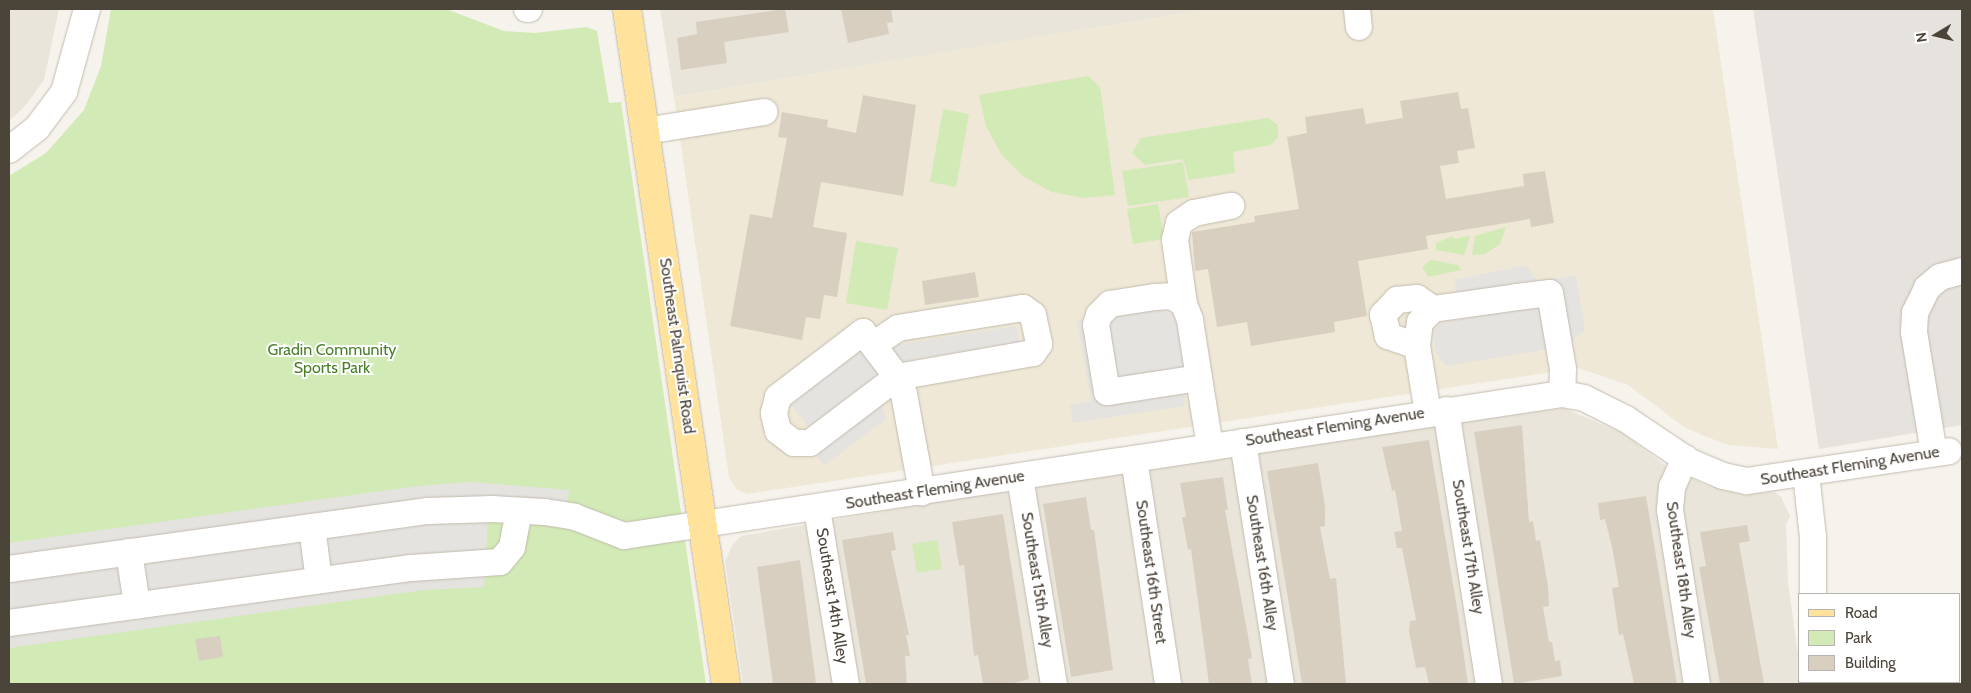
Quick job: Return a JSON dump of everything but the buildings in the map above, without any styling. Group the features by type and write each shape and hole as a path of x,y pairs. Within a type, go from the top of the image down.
{"main road":[{"name":"Southeast Palmquist Road","path":"627,9 726,684"}],"street":[{"path":"9,150 37,128 64,92 87,9"},
{"path":"645,131 764,112"},
{"path":"1210,447 1199,378 1184,304 1175,240 1180,223 1194,213 1231,206"},
{"name":"Southeast Fleming Avenue","path":"9,569 428,511 519,511 575,517 624,536 817,509 1562,394 1584,398 1626,419 1685,458 1723,476 1747,480 1806,474 1941,452 1914,332 1915,313 1927,288 1940,277 1962,271"},
{"path":"1417,346 1388,336 1383,315 1397,300 1417,298 1433,310 1550,293 1563,369 1562,394"},
{"path":"1184,304 1172,296 1155,297 1110,304 1099,315 1096,325 1107,392 1199,378"},
{"path":"873,345 898,328 1023,308 1033,315 1039,344 1033,353 897,377 810,443 794,443 778,430 774,413 778,397 863,332 897,377 904,394 922,492"},
{"name":"Southeast 17th Alley","path":"1433,310 1420,322 1417,346 1437,412 1489,684"},
{"name":"Southeast 16th Alley","path":"1243,442 1281,684"},
{"name":"Southeast 18th Alley","path":"1685,458 1670,501 1697,684"},
{"name":"Southeast 16th Street","path":"1134,459 1168,684"},
{"path":"1806,474 1813,537 1813,593"},
{"name":"Southeast 15th Alley","path":"1020,477 1054,684"},
{"name":"Southeast 14th Alley","path":"817,509 846,684"},
{"path":"9,623 319,580 500,562 512,547 519,511"},
{"path":"312,527 319,580"},
{"path":"129,552 137,605"}],"shaded area":[{"path":"9,9 59,9 44,80 26,105 9,121"},
{"path":"660,9 1210,9 674,97"},
{"path":"1210,9 1713,9 1778,449 1728,445 1707,437 1684,427 1628,385 1578,368 747,494 736,489 729,477 674,97"},
{"path":"1753,9 1962,9 1962,425 1819,449"},
{"path":"1526,265 1537,281 1576,275 1585,330 1572,340 1543,350 1446,366 1436,353 1433,335 1438,324 1462,319 1454,280"},
{"path":"1155,308 1179,317 1188,364 1184,406 1073,423 1070,405 1091,401 1077,321"},
{"path":"1016,326 1019,342 914,359 874,375 886,419 824,466 813,451 822,443 791,405 856,351"},
{"path":"1563,408 1623,433 1666,466 1705,485 1748,494 1775,492 1781,497 1790,516 1786,524 1788,582 1798,655 1798,683 1802,684 743,684 725,561 733,544 741,536 1109,472"},
{"path":"471,482 569,490 564,525 488,518 484,587 424,590 9,648 9,543 418,486"}],"green space":[{"name":"Gradin Community Sports Park","path":"111,9 446,9 504,31 535,33 586,27 597,31 609,103 621,102 706,684 9,684 9,176 46,153 84,110 101,66"},
{"path":"1088,76 1100,87 1115,195 1084,198 1052,192 1024,177 1001,154 986,126 979,95"},
{"path":"943,109 969,114 956,187 930,182"},
{"path":"1268,118 1278,125 1278,138 1270,145 1233,152 1235,173 1189,180 1183,159 1145,165 1132,153 1141,138"},
{"path":"1183,162 1189,197 1128,206 1122,171"},
{"path":"1158,204 1164,239 1133,244 1127,209"},
{"path":"1506,227 1500,244 1485,254 1472,255 1475,236"},
{"path":"1453,236 1453,239 1470,236 1464,255 1436,250 1436,243"},
{"path":"856,241 898,248 887,310 846,303"},
{"path":"1431,260 1458,265 1461,270 1428,277 1422,267"},
{"path":"937,540 942,569 917,573 912,544"}]}
